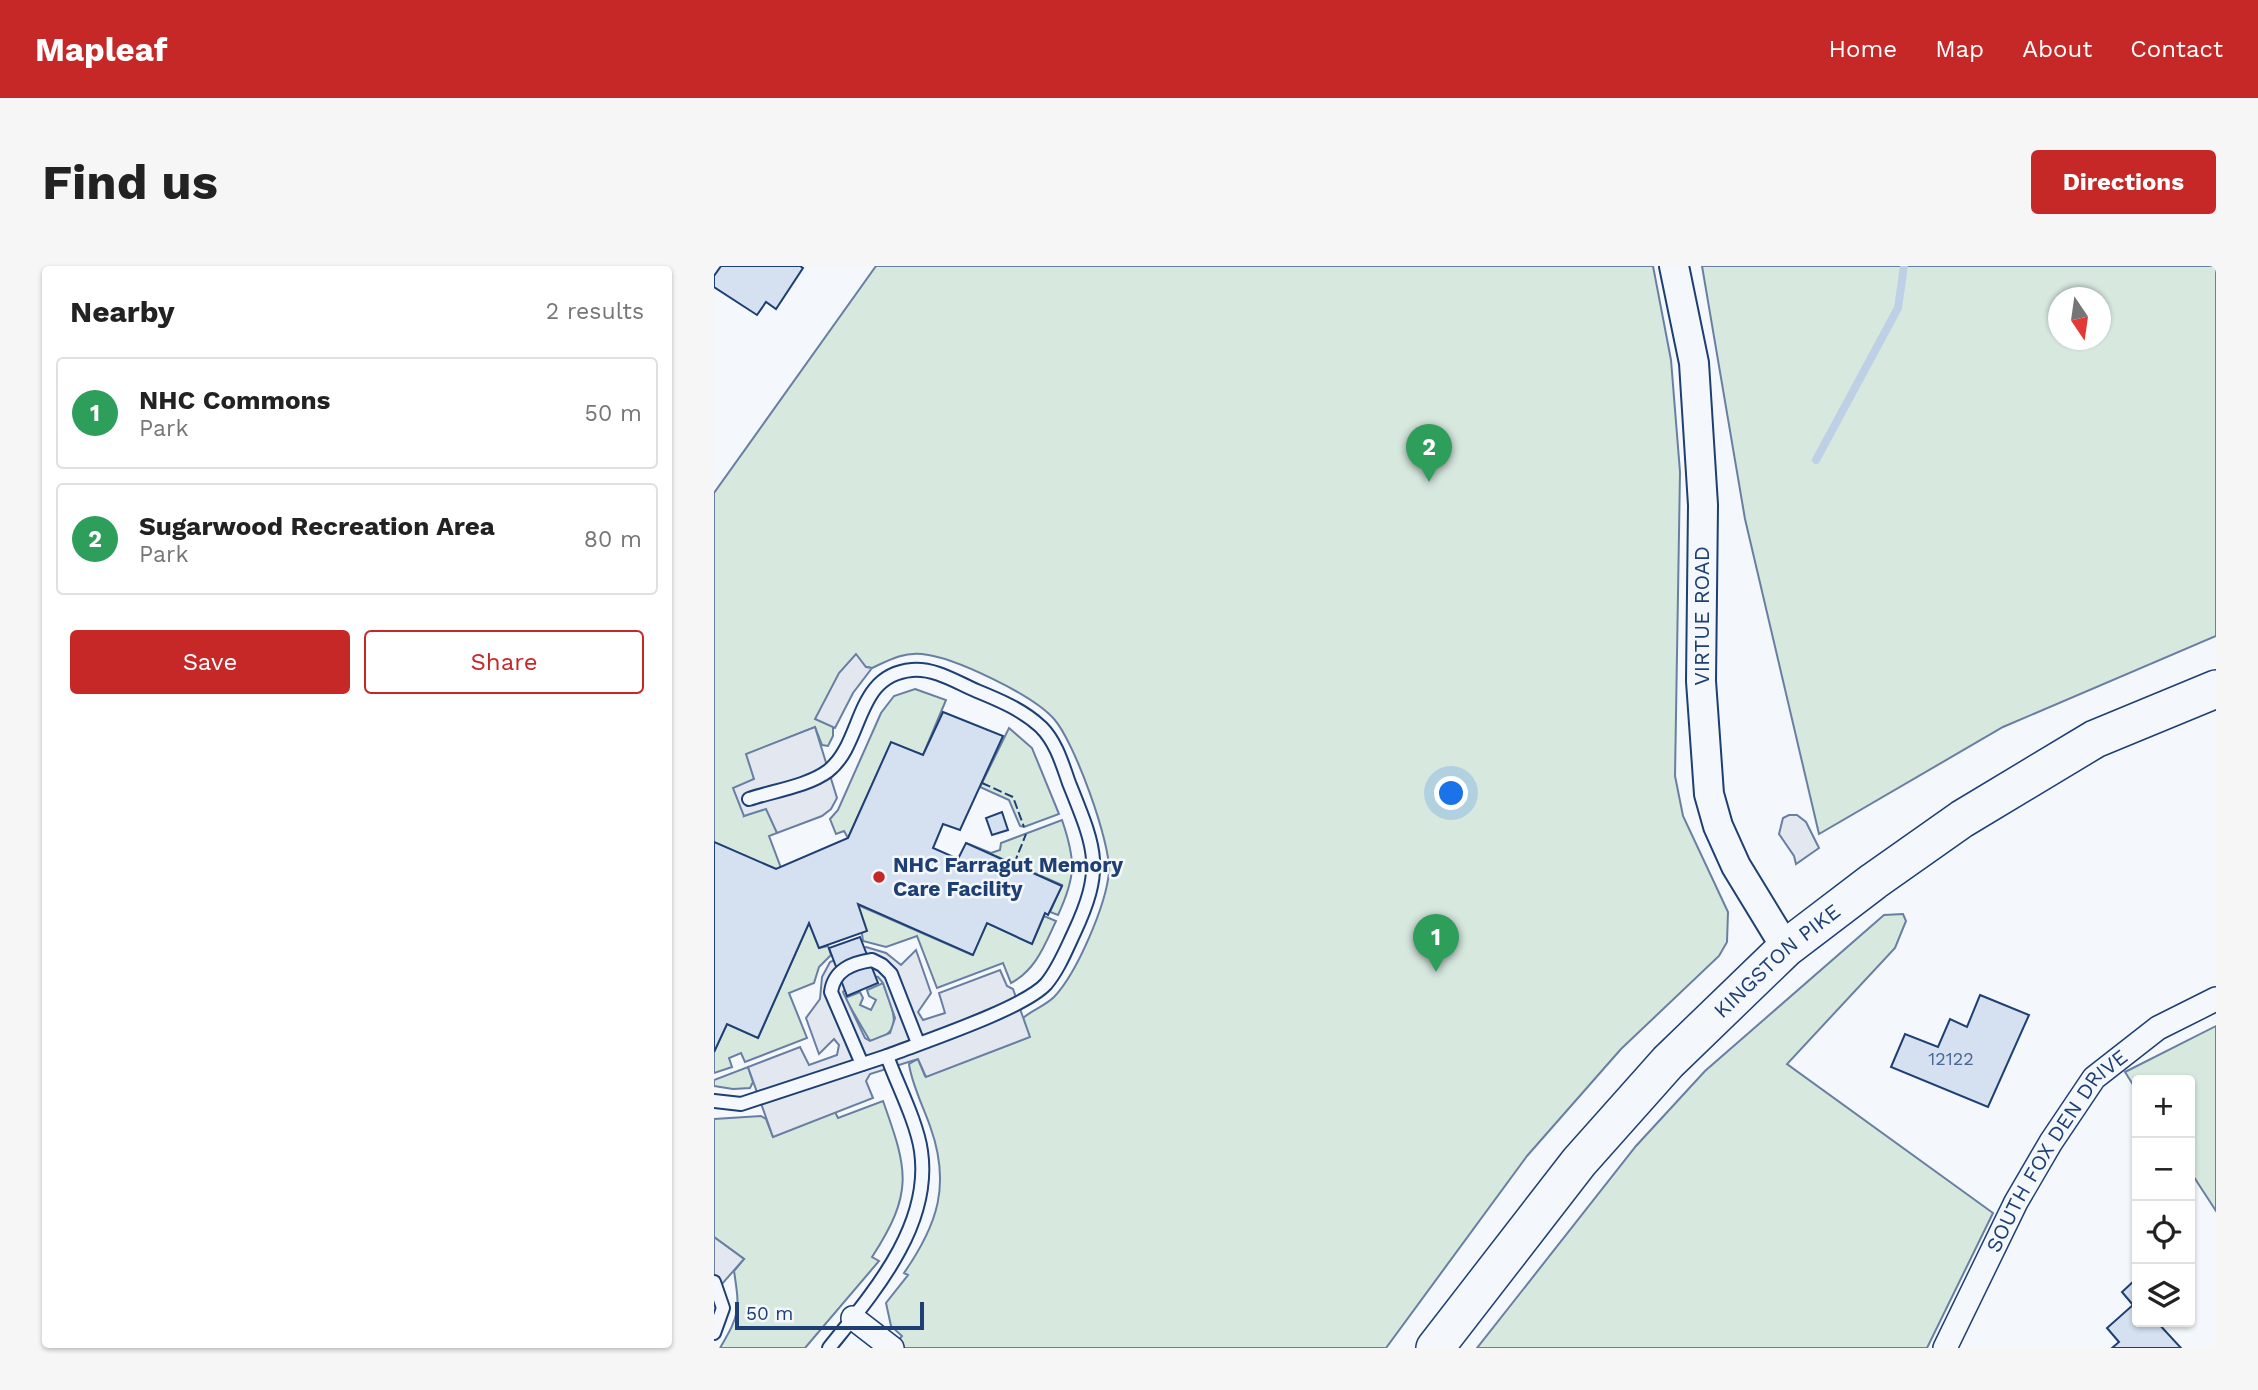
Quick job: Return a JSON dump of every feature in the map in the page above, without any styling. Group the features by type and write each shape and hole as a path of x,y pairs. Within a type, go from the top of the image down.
{"main road":[{"name":"KINGSTON PIKE","path":"1435,1348 1578,1162 1668,1062 1786,948 1874,881 1973,813 2095,739 2216,689"}],"street":[{"name":"VIRTUE ROAD","path":"1674,266 1694,363 1696,389 1703,505 1700,681 1709,794 1718,826 1736,866 1786,948"},
{"name":"SOUTH FOX DEN DRIVE","path":"1945,1348 2016,1202 2051,1142 2094,1078 2158,1028 2216,999"},
{"path":"853,1318 892,1348"}],"lane":[{"path":"714,1101 741,1104 887,1056 1036,992 1055,971 1089,902 1094,879 1094,856 1054,743 1040,726 1010,706 934,672 910,670 884,680 867,698 842,754 830,769 819,776 749,799"},
{"path":"862,1064 831,992 835,977 853,965 872,960 887,970 918,1043"},
{"path":"829,1348 879,1281 915,1220 924,1186 921,1148 887,1056"},
{"path":"714,1282 723,1308 714,1333"}],"shaded area":[{"path":"876,266 1653,266 1671,360 1680,472 1675,776 1683,816 1728,912 1727,942 1719,956 1621,1049 1527,1156 1386,1348 892,1348 902,1336 891,1326 886,1303 908,1275 904,1273 925,1238 938,1203 940,1185 936,1147 909,1064 918,1059 925,1076 1029,1037 1023,1018 1054,997 1072,972 1096,920 1109,872 1104,839 1090,793 1071,748 1054,719 1029,699 992,679 953,662 922,654 902,655 872,668 866,667 816,719 833,726 833,736 828,746 822,745 815,727 747,754 754,778 744,816 763,808 768,809 777,833 769,836 781,868 776,869 714,842 714,493"},
{"path":"1702,266 2216,266 2216,636 2003,727 1819,834 1745,519"},
{"path":"856,654 866,667 872,668 853,693 835,728 815,719 839,673"},
{"path":"915,689 946,700 923,755 891,743 848,838 844,831 836,834 830,819 838,810 881,713 894,696"},
{"path":"815,727 837,798 831,809 822,816 777,833 766,809 744,816 733,788 754,779 746,754"},
{"path":"1009,728 1032,748 1059,814 1024,827 1020,826 1009,800 980,787"},
{"path":"1797,815 1806,822 1819,848 1796,864 1794,856 1779,834 1783,818"},
{"path":"1062,820 1070,847 1072,868 1071,879 1058,915 1050,912 1062,885 966,843 991,853 1000,850 1001,843"},
{"path":"858,905 972,955 987,923 1032,944 1044,916 1056,921 1044,947 1020,978 1011,983 1003,963 937,988 917,936 886,947 863,941"},
{"path":"1903,914 1906,921 1895,948 1787,1064 1993,1213 1927,1348 1477,1348 1636,1146 1705,1071 1884,915"},
{"path":"809,923 819,948 828,946 831,955 819,967 814,983 789,993 807,1038 745,1062 741,1053 729,1058 732,1067 714,1073 714,1052 727,1024 758,1038"},
{"path":"866,947 886,953 901,965 916,950 931,993 918,1012 923,1020 945,1013 939,993 1000,970 1007,986 1013,989 1030,1037 926,1077 918,1059 870,1074 866,1081 873,1098 773,1137 748,1067 800,1047 809,1065 837,1055 839,1045 834,1039 819,1054 806,1018 820,999 822,977 830,962","holes":["872,976 878,977 883,983 895,1018 890,1033 870,1041 865,1038 843,992 849,985"]},
{"path":"883,983 893,1011 893,1026 882,1038 870,1041 845,998 860,992 863,998 860,1005 871,1010 876,1000 869,996 867,990"},
{"path":"2216,1026 2216,1211 2195,1179 2195,1075 2132,1075 2132,1083 2125,1072"},
{"path":"748,1067 753,1082 750,1088 714,1086 714,1080"},
{"path":"883,1101 898,1146 903,1181 895,1215 872,1257 879,1261 805,1348 720,1348 735,1319 737,1295 734,1271 744,1259 714,1237 714,1119 761,1116 766,1119 773,1137 835,1112 838,1118"},
{"path":"714,1237 744,1259 714,1293"}],"building":[{"path":"721,266 803,268 776,309 766,302 757,315 714,287 714,276"},
{"name":"NHC Farragut Memory Care Facility","path":"943,712 1003,736 960,830 943,824 933,848 958,859 966,843 1062,886 1048,915 1045,913 1032,944 987,923 973,955 858,904 867,931 819,948 809,923 758,1038 727,1024 714,1052 714,842 776,869 848,838 891,742 923,755"},
{"path":"1002,812 1008,830 992,835 986,818"},
{"path":"860,937 878,983 847,996 829,948"},
{"path":"1980,995 2029,1015 1988,1107 1891,1067 1905,1034 1938,1047 1950,1019 1967,1027"},
{"path":"2132,1283 2132,1304 2122,1292"},
{"path":"2132,1306 2132,1327 2162,1327 2181,1348 2112,1348 2119,1342 2107,1328"}],"waterway":[{"path":"1816,460 1898,308 1904,266"}],"fence":[{"path":"982,783 1013,797 1024,827"},
{"path":"1014,864 1026,834"}],"place":[{"name":"Sugarwood Recreation Area","path":"1429,482"},
{"name":"NHC Farragut Memory Care Facility","path":"879,877"},
{"name":"NHC Commons","path":"1436,972"}]}
